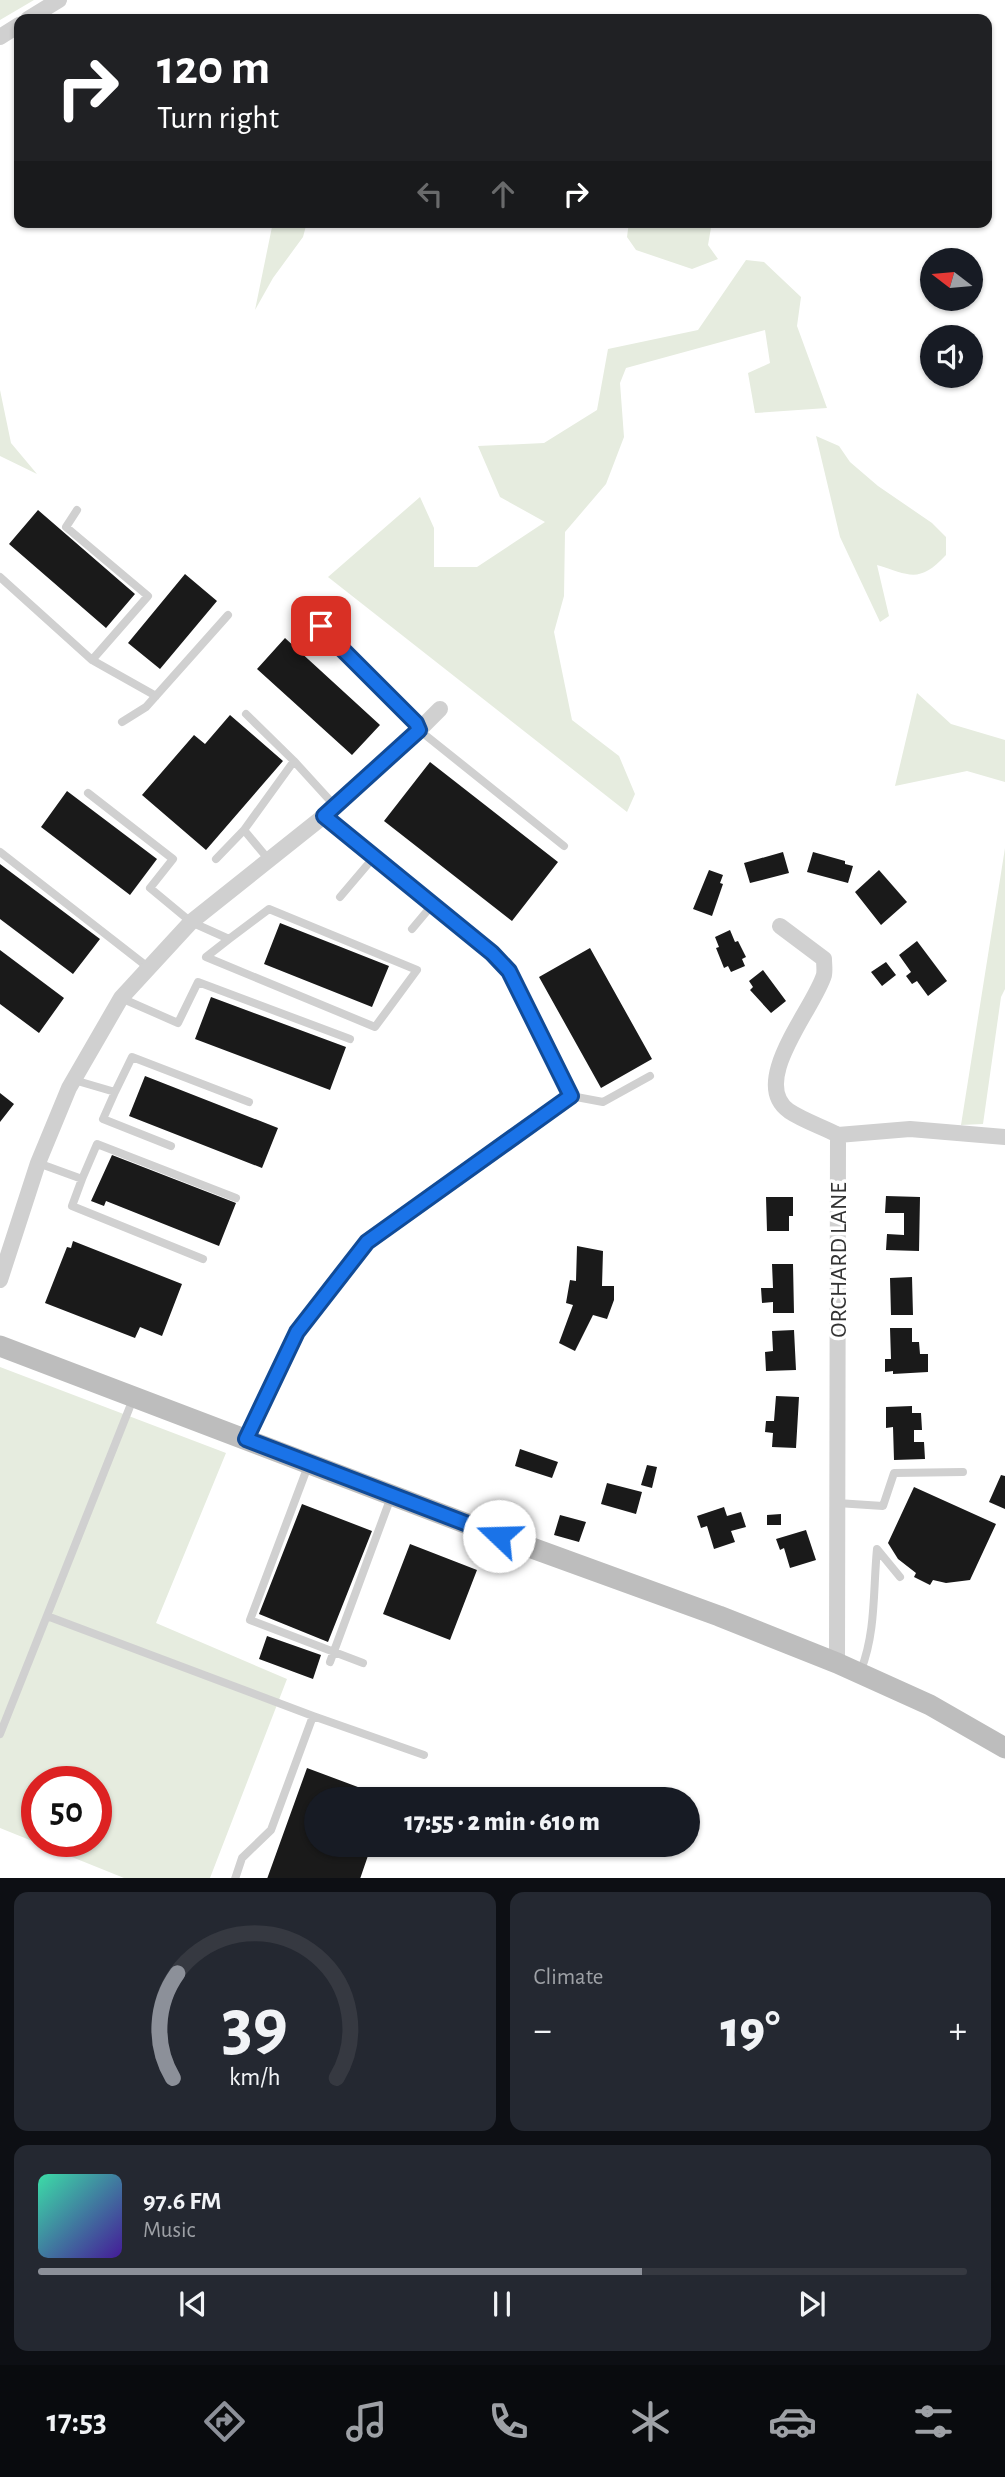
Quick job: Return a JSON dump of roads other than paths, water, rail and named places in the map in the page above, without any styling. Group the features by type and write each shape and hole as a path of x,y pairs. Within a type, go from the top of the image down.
{"main road":[{"path":"0,1346 711,1613 860,1673 930,1705 1005,1748"}],"street":[{"path":"36,14 59,0"},
{"path":"0,1280 38,1163 74,1080 121,998 191,922 330,811 440,709"},
{"path":"780,926 824,959 824,974 795,1029 776,1076 777,1094 787,1110 838,1135 910,1129 1005,1137"},
{"name":"ORCHARD LANE","path":"836,1663 838,1135"}],"lane":[{"path":"77,510 66,527 148,596 92,660"},
{"path":"0,577 92,660 156,696"},
{"path":"122,722 146,707 228,615"},
{"path":"321,626 347,657 416,723 419,730 564,846"},
{"path":"246,714 294,761 330,811 374,857 492,953 509,971 571,1096"},
{"path":"216,859 244,831 294,761"},
{"path":"88,793 173,859 150,888 191,922 229,939"},
{"path":"244,831 269,860"},
{"path":"0,852 149,968"},
{"path":"340,897 374,857"},
{"path":"412,929 433,904"},
{"path":"269,909 417,970 375,1027 206,957 229,939 269,909"},
{"path":"121,998 178,1023 198,982 350,1038"},
{"path":"171,1146 103,1119 132,1057 250,1102"},
{"path":"246,1439 297,1332 367,1242 571,1096 603,1102 650,1076"},
{"path":"74,1080 115,1092"},
{"path":"203,1259 72,1206 97,1144 236,1198"},
{"path":"38,1163 82,1179"},
{"path":"0,1734 134,1396"},
{"path":"309,1463 250,1620 363,1663"},
{"path":"837,1503 883,1506 894,1473 963,1472"},
{"path":"330,1662 392,1495"},
{"path":"860,1673 869,1651 872,1631 877,1549 900,1577"},
{"path":"47,1616 424,1755"},
{"path":"235,1878 242,1858 271,1830 313,1716"}]}
